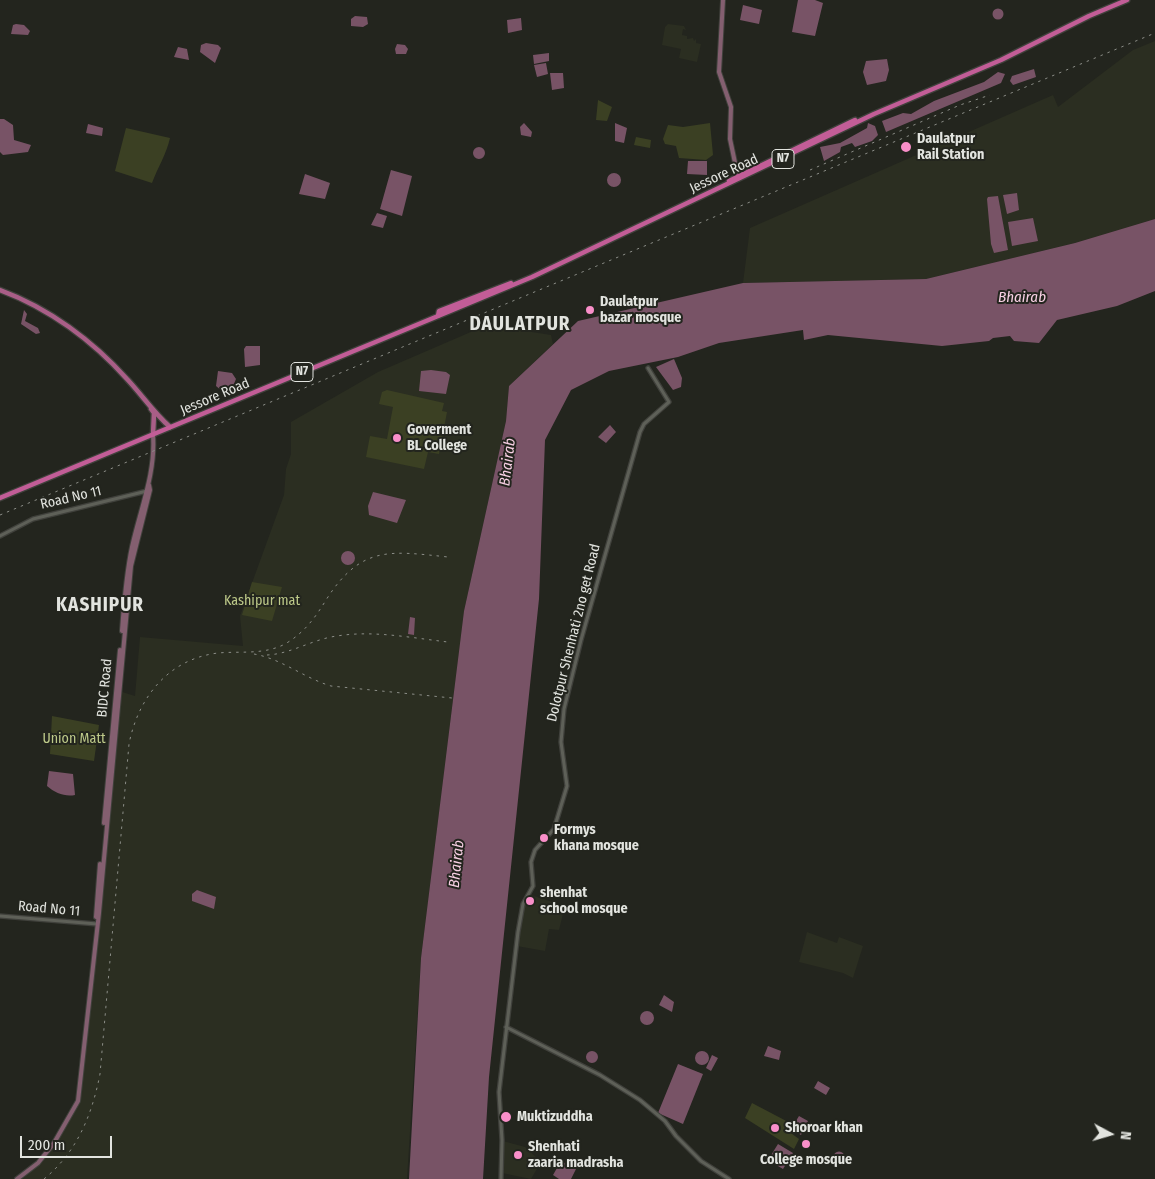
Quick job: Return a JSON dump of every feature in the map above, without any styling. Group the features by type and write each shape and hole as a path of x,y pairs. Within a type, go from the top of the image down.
{"highway":[{"name":"Jessore Road","path":"438,316 439,311 529,276 860,118 999,58 1120,0"},
{"name":"Jessore Road","path":"0,498 532,277 874,114 993,64 1127,0"}],"main road":[{"path":"724,0 719,72 731,107 730,139 738,177"},
{"path":"0,292 32,304 90,343 126,377 170,428"},
{"path":"0,292 31,306 89,345 134,388 153,412 153,435"},
{"name":"BIDC Road","path":"17,1179 38,1163 54,1143 77,1102 96,924 128,566 148,489 154,450 153,435"}],"street":[{"name":"Dolotpur Shenhati 2no get Road","path":"501,1179 502,1140 499,1092 518,932 523,904 533,886 530,862 535,850 554,829 567,786 561,728 581,640 640,432 644,424 669,402 648,368"},
{"name":"Road No 11","path":"0,536 33,519 148,489"},
{"name":"Road No 11","path":"0,916 96,924"},
{"path":"506,1027 600,1075 640,1100 665,1120 676,1136 701,1161 730,1179"}],"shaded area":[{"path":"668,24 684,26 686,30 683,29 682,35 687,36 687,39 693,38 694,41 696,39 696,43 701,44 697,62 679,58 681,49 662,45 665,27"},
{"path":"1155,41 1155,219 1075,243 926,279 743,283 750,228 1053,95 1058,107 1133,50"},
{"path":"487,325 551,335 553,344 509,386 506,421 464,611 421,958 407,1179 21,1179 41,1163 56,1143 79,1100 119,691 135,696 140,637 243,646 240,616 284,495 286,469 291,454 291,422 378,372"},
{"path":"531,895 565,906 559,930 549,929 545,951 517,946 524,905"},
{"path":"807,932 837,943 839,937 863,946 853,978 843,973 799,962"},
{"name":"Shenhati zaaria madrasha","path":"503,1141 525,1147 541,1162 531,1179 502,1173"}],"green space":[{"path":"598,100 612,107 607,121 596,120"},
{"path":"710,123 713,155 706,160 679,158 676,146 665,144 663,139 668,125 683,127"},
{"path":"126,128 170,138 152,183 115,171"},
{"path":"636,137 651,140 650,148 634,145"},
{"path":"387,390 444,403 442,411 447,412 439,454 428,452 424,469 366,457 370,436 387,439 393,407 379,404 382,392"},
{"name":"Kashipur mat","path":"252,582 282,587 272,621 242,615"},
{"name":"Union Matt","path":"52,716 99,725 94,761 50,754"},
{"name":"Shoroar khan","path":"752,1103 792,1124 788,1131 799,1139 794,1149 745,1118"}],"water":[{"path":"798,0 815,0 823,3 815,36 792,32"},
{"path":"743,5 762,10 759,24 740,20"},
{"path":"998,8 1004,14 998,20 992,14"},
{"path":"355,16 367,17 368,24 363,27 351,26 351,19"},
{"path":"521,18 522,30 508,33 507,20"},
{"path":"13,25 24,25 30,31 28,35 11,34"},
{"path":"206,43 218,45 221,48 215,63 200,52 201,45"},
{"path":"397,44 405,45 408,49 406,54 396,54"},
{"path":"178,47 187,49 189,60 174,57"},
{"path":"549,53 549,61 534,64 533,55"},
{"path":"887,59 889,70 886,81 867,85 863,72 866,61"},
{"path":"546,63 548,74 537,77 534,65"},
{"path":"1034,69 1036,77 1013,85 1010,81 1012,76"},
{"path":"998,72 1005,74 1001,83 886,132 882,121 903,113 911,114 934,101 984,82"},
{"path":"550,73 563,73 564,88 552,90"},
{"path":"0,119 4,119 13,125 14,140 31,145 28,152 3,155 0,152"},
{"path":"524,123 532,132 531,137 521,135 520,127"},
{"path":"615,123 627,128 624,143 615,141"},
{"path":"868,123 875,126 878,135 872,141 855,147 852,143 841,147 840,152 824,161 820,147 840,143 867,128"},
{"path":"88,124 103,128 102,136 86,133"},
{"path":"479,147 485,153 479,159 473,153"},
{"path":"688,161 707,161 707,175 687,174"},
{"path":"391,170 412,176 402,216 380,209"},
{"path":"614,173 619,175 621,180 619,185 614,187 609,185 607,180 609,175"},
{"path":"305,174 330,183 325,199 299,194"},
{"path":"1017,193 1019,210 1007,214 1003,195"},
{"path":"998,196 1008,250 994,253 991,244 987,199 988,197"},
{"path":"377,213 387,216 383,228 371,225"},
{"path":"1033,218 1038,241 1012,246 1008,222"},
{"name":"Bhairab","path":"1155,219 1155,291 1117,306 1057,320 1039,343 1014,341 1010,336 993,338 989,341 942,346 828,335 804,340 803,330 719,343 678,357 609,371 571,390 545,440 539,599 489,1077 483,1179 409,1179 421,958 464,611 506,421 509,386 578,321 743,283 926,279 1075,243"},
{"path":"24,310 27,314 25,321 38,328 40,333 36,334 21,324"},
{"path":"246,346 260,346 260,365 245,367 244,349"},
{"path":"674,359 682,378 681,387 673,390 656,367"},
{"path":"218,371 232,373 236,379 231,391 222,391 216,386"},
{"path":"421,371 446,372 450,375 446,394 419,391"},
{"path":"610,425 616,432 606,443 598,437"},
{"path":"373,492 406,500 397,523 369,515 368,506"},
{"path":"348,551 353,553 355,558 353,563 348,565 343,563 341,558 343,553"},
{"path":"410,617 415,618 414,635 408,634"},
{"path":"49,771 73,774 75,795 60,794 47,786"},
{"path":"197,890 216,897 214,909 192,901 192,894"},
{"path":"664,995 674,1002 672,1012 659,1005"},
{"path":"647,1011 652,1013 654,1018 652,1023 647,1025 642,1023 640,1018 642,1013"},
{"path":"768,1046 781,1051 779,1060 764,1056"},
{"path":"590,1051 594,1051 598,1057 594,1063 590,1063 586,1059 586,1055"},
{"path":"699,1051 705,1051 709,1058 705,1065 699,1065 695,1061 695,1055"},
{"path":"712,1055 718,1058 711,1071 706,1068"},
{"path":"678,1064 703,1074 683,1124 658,1113"},
{"path":"818,1081 830,1088 826,1095 814,1088"},
{"path":"799,1116 808,1121 801,1135 791,1129"},
{"path":"778,1144 793,1153 783,1169 768,1160"},
{"path":"839,1151 845,1157 839,1163 833,1157"},
{"path":"561,1161 576,1169 571,1179 559,1179 553,1175"}],"railway":[{"path":"0,515 1155,33"},
{"path":"810,170 960,105 990,95"},
{"path":"44,1179 66,1157 74,1145 93,1104 97,1089 100,1074 129,744 133,727 148,697 170,672 184,663 218,653 269,650 285,644 308,625 339,582 352,569 365,561 393,553 448,557"},
{"path":"267,655 285,652 319,640 351,634 392,635 448,642"},
{"path":"254,654 284,664 321,683 331,686 452,698"}],"place":[{"name":"Daulatpur Rail Station","path":"906,147"},
{"name":"Daulatpur bazar mosque","path":"590,310"},
{"name":"Goverment BL College","path":"397,438"},
{"name":"Formys khana mosque","path":"544,838"},
{"name":"shenhat school mosque","path":"530,901"},
{"name":"Muktizuddha","path":"506,1117"},
{"name":"Shoroar khan","path":"775,1128"},
{"name":"College mosque","path":"806,1144"},
{"name":"Shenhati zaaria madrasha","path":"518,1155"}],"district":[{"name":"DAULATPUR","path":"520,325"},
{"name":"KASHIPUR","path":"100,606"}]}
